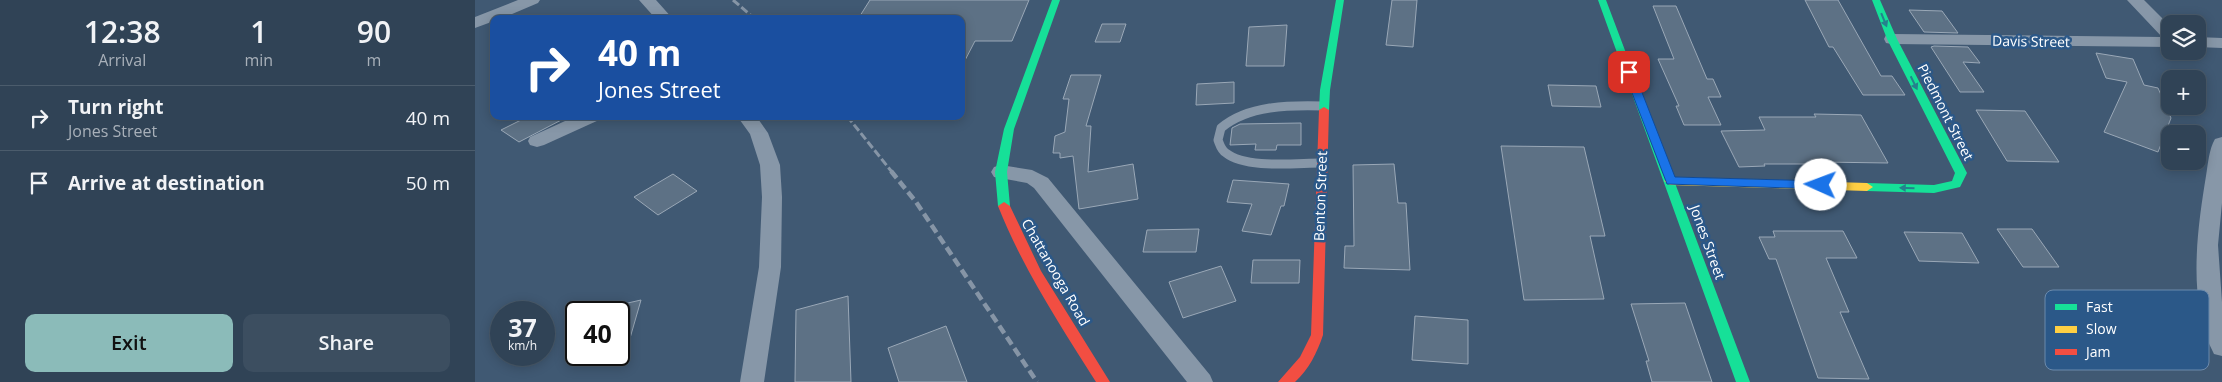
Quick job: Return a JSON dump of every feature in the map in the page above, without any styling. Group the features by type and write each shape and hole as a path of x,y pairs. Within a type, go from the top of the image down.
{"street":[{"path":"495,15 532,0"},
{"path":"647,0 661,15"},
{"name":"Chattanooga Road","path":"1056,0 1014,113 1001,172 1004,206 1013,230 1033,269 1103,382"},
{"name":"Benton Street","path":"1285,382 1299,373 1308,363 1317,336 1324,106 1328,64 1340,0"},
{"name":"Jones Street","path":"1602,0 1671,181 1743,382"},
{"path":"1876,0 1892,39"},
{"path":"2135,0 2161,27"},
{"path":"475,23 490,17"},
{"name":"Piedmont Street","path":"1671,181 1934,189 1956,184 1961,173 1892,39"},
{"name":"Davis Street","path":"1892,39 2161,42"},
{"path":"2206,42 2222,43"},
{"path":"537,140 583,120"},
{"path":"749,120 759,133 769,165 772,197 770,267 752,382"},
{"path":"2222,143 2207,233 2208,278 2215,328 2222,347"},
{"path":"1001,172 1032,177 1041,184 1201,382"}],"lane":[{"path":"1321,163 1263,163 1238,160 1224,153 1218,140 1221,128 1235,118 1260,112 1324,106"}],"building":[{"path":"870,0 1029,0 1012,41 975,41 965,60 965,15 861,15"},
{"path":"1392,0 1417,0 1413,47 1386,45"},
{"path":"1805,0 1838,0 1881,76 1892,76 1905,95 1863,95 1833,47 1829,47"},
{"path":"1653,6 1676,6 1707,79 1713,79 1721,97 1708,97 1721,125 1684,125 1676,106 1679,106 1658,59 1674,59"},
{"path":"1909,10 1942,11 1958,33 1924,32"},
{"path":"1102,24 1126,24 1120,42 1095,42"},
{"path":"1287,25 1284,66 1246,66 1249,27"},
{"path":"1931,47 1968,47 1980,63 1963,62 1984,92 1960,92"},
{"path":"2096,53 2133,59 2144,85 2158,88 2161,95 2161,115 2170,115 2171,118 2168,125 2161,125 2161,144 2158,152 2104,132 2127,82 2106,78"},
{"path":"1071,75 1101,75 1086,126 1091,126 1088,172 1133,164 1138,199 1079,209 1073,156 1060,158 1060,153 1053,153 1055,136 1065,132 1069,99 1063,99"},
{"path":"1234,82 1234,103 1196,105 1197,84"},
{"path":"1548,85 1596,86 1601,107 1552,106"},
{"path":"1976,110 2025,111 2059,162 2007,161"},
{"path":"1814,114 1861,115 1888,163 1821,162 1821,164 1764,164 1765,166 1739,167 1721,131 1765,130 1759,117 1816,117"},
{"path":"521,120 561,120 519,142 501,130"},
{"path":"1301,123 1301,145 1277,145 1276,150 1255,150 1256,144 1230,145 1232,128 1240,124"},
{"path":"1501,146 1584,147 1605,236 1590,236 1604,299 1524,300"},
{"path":"1394,164 1398,203 1406,203 1410,270 1344,268 1345,246 1354,246 1353,165"},
{"path":"673,174 697,191 658,215 634,197"},
{"path":"1233,180 1289,184 1284,206 1281,206 1271,235 1242,231 1252,204 1227,202"},
{"path":"1199,229 1196,252 1143,252 1147,230"},
{"path":"1997,229 2032,229 2059,267 2023,267"},
{"path":"1773,231 1843,231 1857,258 1826,258 1849,312 1840,312 1869,379 1818,378 1776,259 1769,259 1759,237 1775,237"},
{"path":"1904,232 1962,233 1979,263 1919,261"},
{"path":"1253,260 1300,260 1299,283 1251,283"},
{"path":"1221,266 1236,301 1183,318 1169,282"},
{"path":"848,296 851,382 795,382 796,310"},
{"path":"641,300 630,338 630,302"},
{"path":"1685,303 1712,382 1652,382 1646,361 1649,361 1631,304"},
{"path":"1415,316 1468,320 1468,364 1412,360"},
{"path":"946,326 967,382 899,382 888,348"}],"railway":[{"path":"733,0 750,15"},
{"path":"850,120 892,172"},
{"path":"891,171 916,202 1037,382"}],"traffic: fast":[{"path":"1004,206 1001,172 1009,129 1056,0"},
{"path":"1324,110 1325,90 1340,0"},
{"path":"1602,0 1743,382"},
{"path":"1867,187 1934,189 1956,184 1961,173 1892,39 1876,0"}],"traffic: slow":[{"path":"1670,181 1867,187"}],"traffic: jam":[{"path":"1285,382 1297,372 1305,361 1317,335 1324,110"},
{"path":"1004,206 1013,229 1036,274 1103,382"}],"route":[{"path":"1629,72 1671,181 1821,185"}]}
